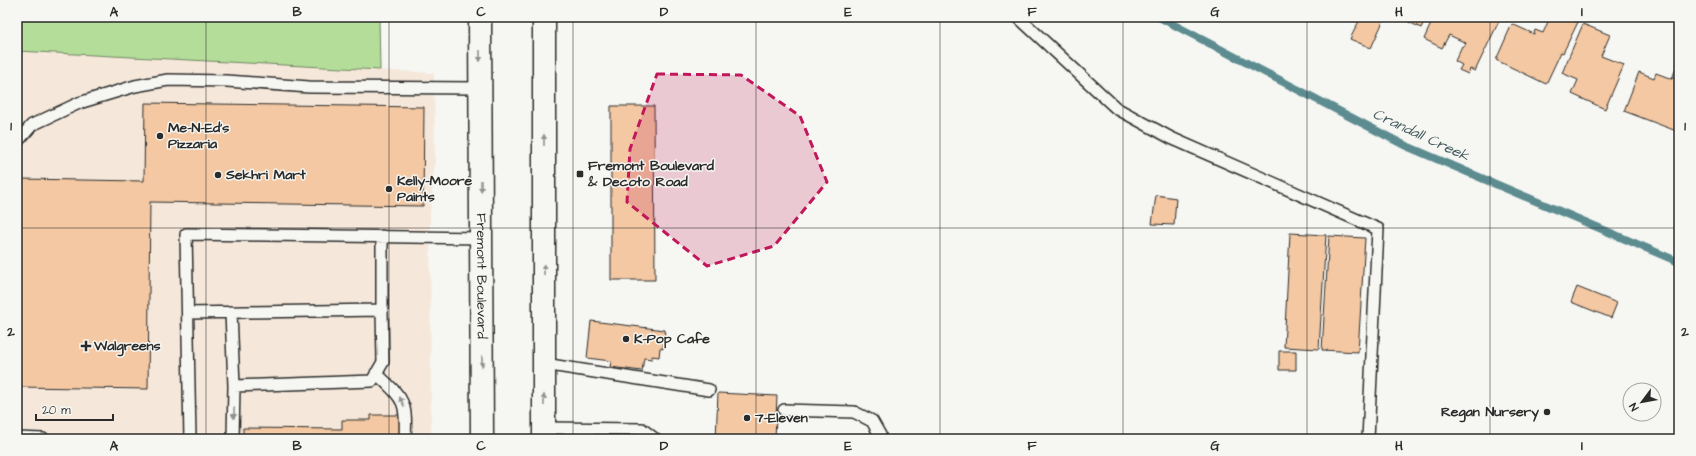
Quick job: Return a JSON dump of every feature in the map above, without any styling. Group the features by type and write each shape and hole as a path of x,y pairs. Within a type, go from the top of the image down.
{"main road":[{"name":"Fremont Boulevard","path":"480,17 482,439"},
{"path":"544,17 544,433"}],"lane":[{"path":"1018,17 1116,108 1171,138 1378,229 1368,439"},
{"path":"17,142 32,125 79,103 135,86 168,80 228,81 310,87 481,88"},
{"path":"190,439 186,234 481,238"},
{"path":"234,386 372,381 383,362 382,236"},
{"path":"188,313 382,310"},
{"path":"231,312 234,386 233,439"},
{"path":"544,364 709,390"},
{"path":"376,373 395,391 404,404 406,416 405,439"},
{"path":"784,410 854,412 872,422 880,435 880,439"},
{"path":"544,433 642,429 655,439"},
{"path":"17,438 43,439"}],"highlighted area":[{"path":"657,74 741,75 800,116 827,182 774,246 707,266 627,202 630,149"}],"shaded area":[{"path":"17,51 434,73 435,159 430,214 431,439 17,439"}],"green space":[{"path":"17,17 379,17 380,70 17,51"}],"building":[{"path":"1361,17 1385,17 1371,48 1350,39"},
{"path":"1399,17 1426,17 1421,28"},
{"path":"1434,17 1501,17 1475,71 1470,69 1468,74 1459,70 1462,65 1455,61 1462,46 1464,47 1466,43 1449,35 1442,48 1424,39"},
{"path":"1550,17 1566,17 1578,22 1563,53 1561,52 1546,84 1496,60 1512,24 1534,34 1535,30 1543,33"},
{"path":"1583,24 1610,35 1601,56 1624,65 1605,109 1572,94 1578,80 1562,73"},
{"path":"1678,62 1679,132 1624,111 1639,72 1654,78 1656,73 1672,79"},
{"path":"145,103 424,107 423,206 150,202 148,389 17,387 20,179 144,181"},
{"path":"611,106 654,106 655,280 611,280"},
{"path":"1156,195 1176,198 1174,225 1152,224"},
{"path":"1290,233 1326,235 1319,349 1284,347"},
{"path":"1329,236 1365,238 1358,352 1322,350"},
{"path":"1577,287 1617,303 1611,318 1571,302"},
{"name":"K-Pop Cafe","path":"591,321 665,330 663,349 660,348 659,357 652,356 652,359 644,358 642,371 610,367 611,361 587,358"},
{"path":"1279,351 1296,351 1296,370 1279,370"},
{"name":"7-Eleven","path":"718,393 777,396 775,439 716,439"},
{"path":"371,415 401,415 401,439 243,439 243,428 342,429 342,420 371,420"}],"waterway":[{"name":"Crandall Creek","path":"1159,17 1404,145 1679,262"}],"place":[{"name":"Me-N-Ed's Pizzaria","path":"160,136"},
{"name":"Fremont Boulevard & Decoto Road","path":"580,174"},
{"name":"Sekhri Mart","path":"218,175"},
{"name":"Kelly-Moore Paints","path":"389,189"},
{"name":"K-Pop Cafe","path":"626,339"},
{"name":"Walgreens","path":"86,346"},
{"name":"Regan Nursery","path":"1547,412"},
{"name":"7-Eleven","path":"747,418"}]}
